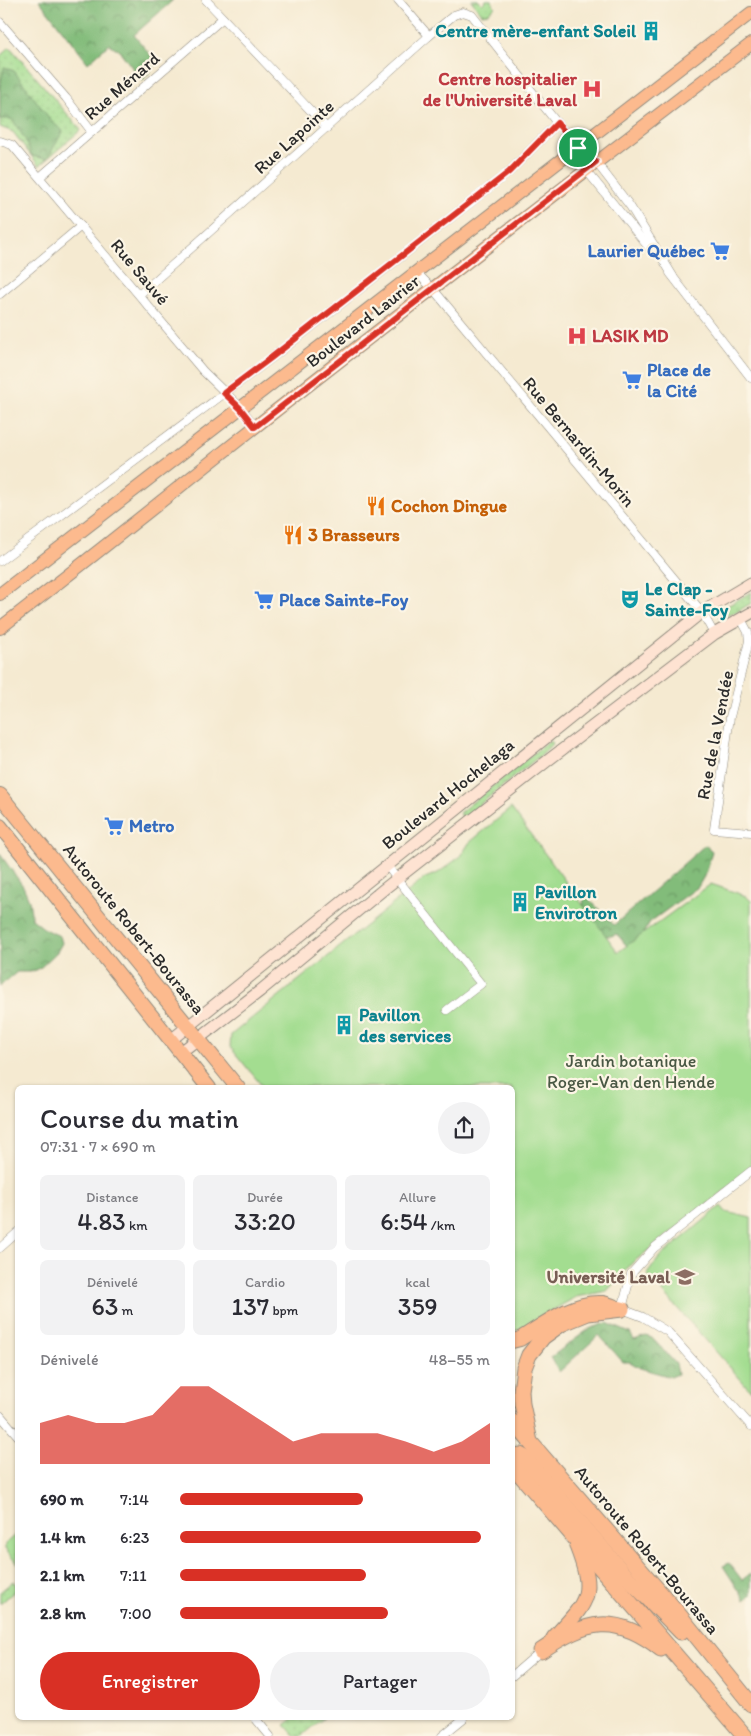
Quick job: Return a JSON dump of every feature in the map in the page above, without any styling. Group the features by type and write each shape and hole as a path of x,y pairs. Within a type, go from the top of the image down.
{"highway":[{"name":"Autoroute Robert-Bourassa","path":"0,794 236,1085"},
{"path":"0,826 207,1085"},
{"path":"515,1340 563,1312 588,1304 603,1303 622,1309"},
{"path":"530,1442 521,1391 524,1368 530,1355 543,1337 561,1324 588,1313 622,1309"},
{"name":"Autoroute Robert-Bourassa","path":"515,1424 676,1611 748,1700"},
{"path":"515,1456 520,1455 525,1458 626,1576 748,1700"},
{"path":"515,1468 745,1736"},
{"path":"541,1652 576,1614 586,1593 586,1573 572,1535"},
{"path":"541,1652 580,1629 599,1625 621,1626 633,1630 646,1638 675,1660 696,1680"}],"main road":[{"name":"Boulevard Laurier","path":"0,594 751,14"},
{"name":"Boulevard Laurier","path":"0,628 87,562 255,427 751,44"},
{"name":"Boulevard Hochelaga","path":"171,1040 702,612 751,583"},
{"name":"Boulevard Hochelaga","path":"181,1052 551,758 714,634 751,613"}],"street":[{"path":"206,0 327,128"},
{"path":"398,0 429,36"},
{"name":"Rue Lapointe","path":"140,294 454,15 463,12 472,15 557,123"},
{"name":"Rue Ménard","path":"40,177 223,18"},
{"path":"0,22 66,98 92,132"},
{"path":"557,123 578,148 751,378"},
{"name":"Boulevard Laurier","path":"0,561 272,357 509,172 557,123"},
{"name":"Rue Sauvé","path":"0,141 12,145 140,294 203,371 240,408 255,427"},
{"path":"578,148 591,166 630,206 673,276"},
{"path":"0,294 81,226"},
{"name":"Rue Bernardin-Morin","path":"417,272 702,612 714,634"},
{"name":"Rue de la Vendée","path":"740,619 748,632 749,641 730,717 714,829 751,832"},
{"path":"387,866 481,984 447,1010"},
{"path":"751,1171 654,1248 631,1274 622,1309 643,1317 668,1332 751,1426"},
{"path":"0,1248 15,1235"},
{"path":"0,1415 15,1432"},
{"path":"515,1674 541,1652"},
{"path":"257,1720 270,1736"},
{"path":"442,1736 462,1720"}],"green space":[{"path":"39,0 173,0 134,35 157,63 142,81 119,50 109,44 88,63"},
{"path":"471,0 478,0 482,4 486,0 491,0 495,7 488,13 482,14"},
{"path":"10,47 81,130 39,166 13,132 0,127 0,56"},
{"path":"4,67 14,71 52,122 63,131 47,159 32,156 25,139 12,119 0,119 0,87"},
{"path":"751,592 751,603 735,613 720,617 717,612"},
{"path":"550,740 553,743 541,755 463,818 459,813"},
{"name":"Jardin botanique Roger-Van den Hende","path":"511,808 618,952 711,884 746,896 751,901 751,1170 632,1263 607,1291 576,1297 533,1323 515,1331 515,1085 261,1085 230,1047 231,1035 425,878 438,873 461,856 469,843"},
{"path":"705,845 712,851 707,871 698,887 650,922 642,935 704,1040 617,934 611,936 599,935 583,910 584,894 614,925"},
{"path":"0,854 23,886 29,900 32,919 46,930 60,936 62,943 57,952 40,968 31,972 17,972 0,986"},
{"path":"721,1206 726,1212 751,1218 751,1391 647,1274 659,1258"},
{"path":"607,1323 630,1333 634,1340 646,1336 652,1338 676,1364 678,1374 671,1377 640,1368 630,1362 623,1362 599,1335 559,1372 551,1357 589,1329"},
{"path":"15,1535 15,1562 5,1549 5,1544"},
{"path":"729,1563 742,1580 751,1573 751,1595 745,1600 723,1566"},
{"path":"13,1581 15,1584 15,1591 0,1604 0,1592"},
{"path":"291,1720 322,1720 302,1736 295,1736 285,1725"}],"place":[{"name":"Centre mère-enfant Soleil","path":"651,31"},
{"name":"Centre hospitalier de l'Université Laval","path":"592,89"},
{"name":"Laurier Québec","path":"720,251"},
{"name":"LASIK MD","path":"577,336"},
{"name":"Place de la Cité","path":"632,380"},
{"name":"Cochon Dingue","path":"376,506"},
{"name":"3 Brasseurs","path":"293,535"},
{"name":"Le Clap - Sainte-Foy","path":"630,599"},
{"name":"Place Sainte-Foy","path":"264,600"},
{"name":"Metro","path":"114,826"},
{"name":"Pavillon Envirotron","path":"520,902"},
{"name":"Pavillon des services","path":"344,1025"},
{"name":"Université Laval","path":"685,1277"}],"route":[{"path":"557,123 578,148 596,162 255,427 240,408 224,393 509,172 557,123"}]}
